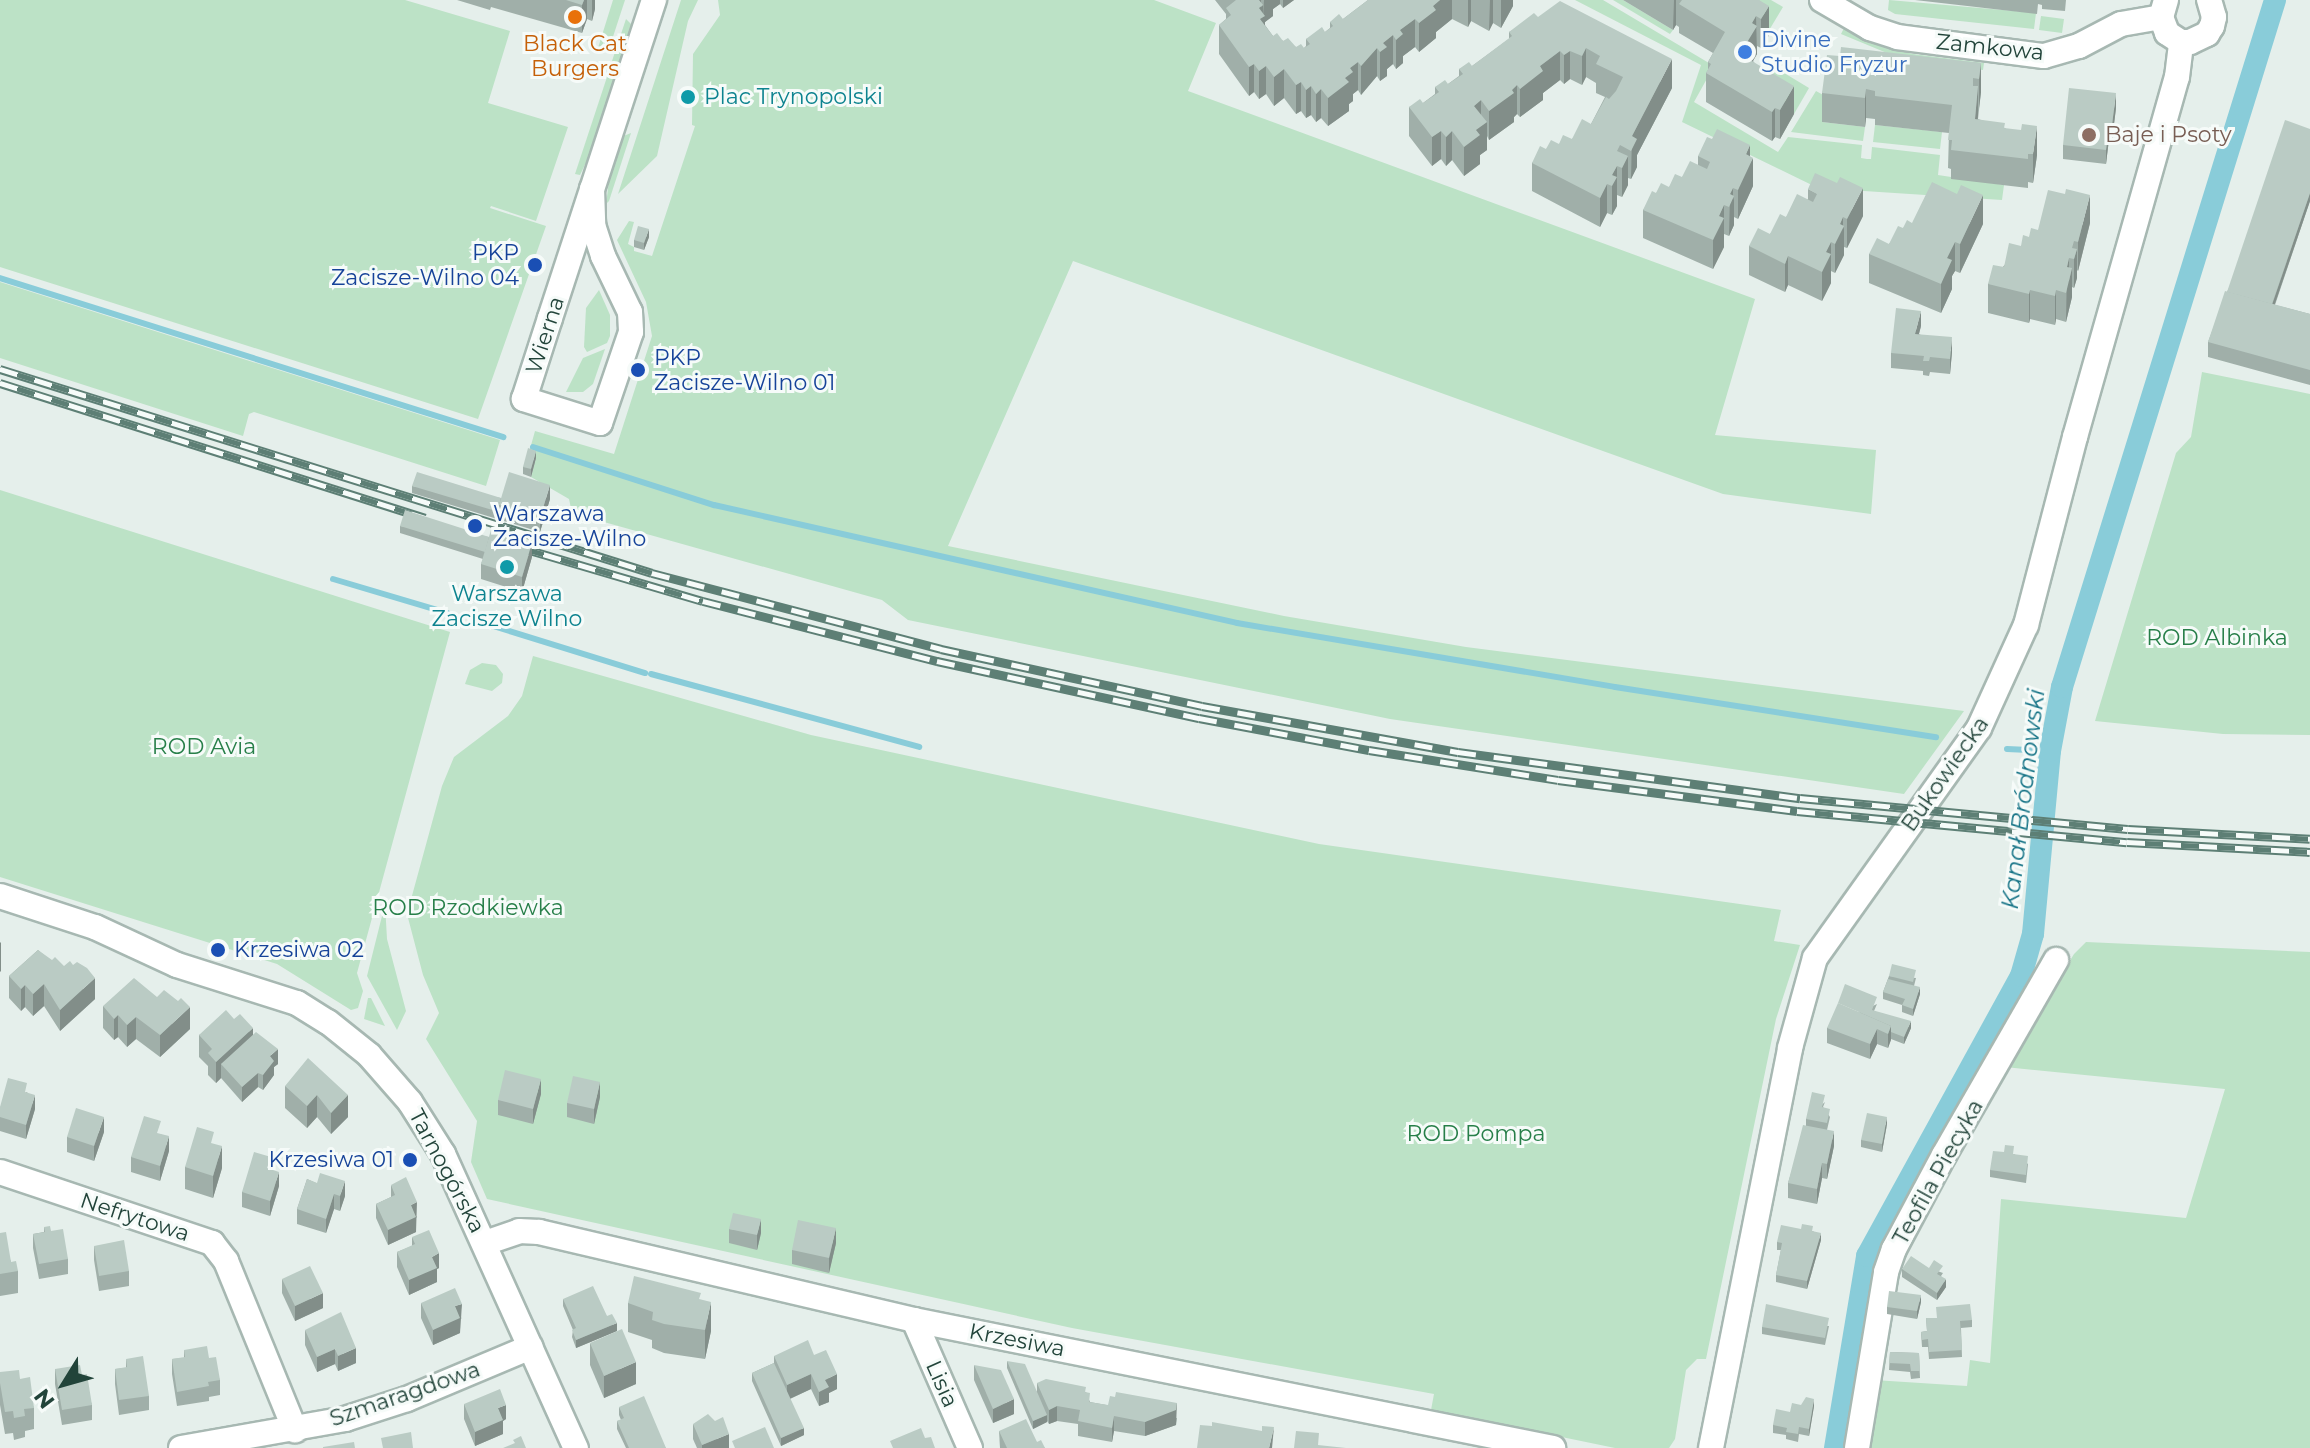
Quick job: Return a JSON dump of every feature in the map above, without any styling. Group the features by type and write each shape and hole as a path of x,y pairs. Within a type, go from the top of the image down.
{"street":[{"name":"Wierna","path":"592,189 593,225 603,256 630,312 631,332 600,423 524,399 592,189 654,0"},
{"name":"Zamkowa","path":"1822,0 1870,28 1897,37 2044,56 2079,46 2121,24 2163,8"},
{"path":"2163,8 2167,33 2181,42 2200,39 2207,34 2216,2"},
{"name":"Bukowiecka","path":"1711,1448 1790,1048 1815,958 1979,728 2026,625 2075,437 2177,77 2181,42"},
{"name":"Tarnogórska","path":"0,896 95,927 177,965 276,994 328,1022 369,1055 410,1102 443,1154 576,1448"},
{"name":"Teofila Piecyka","path":"1857,1448 1886,1272 1894,1249 2056,960"},
{"name":"Nefrytowa","path":"2,1174 212,1243 226,1261 295,1430"},
{"name":"Krzesiwa","path":"485,1243 519,1231 539,1232 914,1320 1070,1339 1553,1448"},
{"name":"Lisia","path":"914,1320 970,1448"},
{"name":"Szmaragdowa","path":"181,1448 295,1430 407,1399 531,1347"}],"green space":[{"path":"0,0 405,0 510,31 488,103 568,127 536,221 490,208 546,226 478,419 0,267"},
{"path":"613,0 625,0 608,52 598,48"},
{"path":"681,0 698,0 688,21 657,156 618,194"},
{"path":"718,0 1154,0 1216,23 1188,91 1755,299 1715,435 1876,450 1871,514 1723,494 1073,261 948,546 1284,616 1466,647 1964,711 1904,794 1390,719 908,620 882,600 572,513 569,499 531,477 536,458 528,456 535,431 614,454 652,336 646,302 617,240 629,221 634,222 628,244 634,247 634,251 652,256 695,126 692,125 693,54 720,15"},
{"path":"1575,0 1603,0 1714,66 1694,102 1778,152 1788,137 1862,145 1861,158 1867,159 1871,159 1872,147 1940,155 1938,175 2004,185 2002,200 1818,188 1682,122 1701,65"},
{"path":"1613,0 1623,0 1673,30 1670,34"},
{"path":"1713,0 1771,0 1783,7 1768,32"},
{"path":"1889,0 2036,13 2034,29 1895,14 1888,10"},
{"path":"2041,16 2064,19 2062,33 2039,30"},
{"path":"626,19 633,26 621,63 611,64"},
{"path":"1844,28 1878,45 1913,54 1984,63 1983,70 1899,58 1841,34"},
{"path":"1771,65 1809,88 1794,114 1755,91"},
{"path":"608,74 615,80 593,148 580,175 575,174"},
{"path":"1816,91 1825,96 1822,122 1865,127 1863,141 1791,132"},
{"path":"1875,125 1942,132 1940,149 1873,142"},
{"path":"631,133 606,204 610,173 621,137"},
{"path":"0,282 500,440 486,486 254,412 249,414 243,436 0,358"},
{"path":"599,290 610,315 610,336 607,343 587,352 584,347 586,308"},
{"path":"605,349 593,384 583,392 566,392 583,358"},
{"name":"ROD Albinka","path":"2202,372 2310,394 2310,735 2223,734 2095,721 2176,453 2191,437"},
{"name":"ROD Avia","path":"0,490 450,632 357,973 363,991 358,1008 351,1010 277,964 0,877"},
{"name":"ROD Pompa","path":"533,656 811,735 1319,844 1781,910 1774,941 1800,945 1776,1019 1706,1359 1697,1359 1686,1370 1675,1439 1669,1448 1615,1448 1431,1410 1434,1394 1072,1328 487,1199 471,1162 477,1121 426,1039 439,1013 423,975 407,914 442,786 454,757 508,716 522,696"},
{"path":"482,663 496,665 503,674 502,683 492,691 465,684 470,670"},
{"path":"385,904 387,939 406,1011 397,1030 367,976"},
{"path":"2086,942 2310,952 2310,1448 1865,1448 1874,1380 1967,1386 1970,1360 1990,1363 2001,1199 2186,1218 2225,1089 2005,1067 2074,954"},
{"path":"368,998 371,998 385,1026 364,1019"}],"building":[{"path":"566,0 584,0 582,5"},
{"path":"1236,0 1259,0 1263,5 1259,8 1265,16 1260,19 1273,36 1277,33 1283,41 1288,38 1296,47 1301,44 1304,48 1310,44 1306,39 1322,27 1325,32 1333,26 1330,22 1339,14 1343,19 1368,0 1440,0 1433,6 1436,10 1419,23 1415,19 1400,30 1403,34 1396,40 1393,35 1383,43 1387,47 1380,52 1377,48 1361,66 1358,62 1350,68 1353,72 1345,78 1349,82 1328,98 1321,89 1316,94 1311,86 1306,90 1301,82 1296,85 1284,69 1274,77 1266,66 1259,71 1254,64 1249,67 1219,25 1231,15 1226,8"},
{"path":"1682,0 1759,0 1769,6 1761,19 1756,16 1752,23 1757,26 1740,54 1794,86 1780,110 1775,108 1772,112 1706,73 1711,64 1708,62 1725,32 1679,4"},
{"path":"1560,1 1672,59 1632,136 1637,139 1631,151 1620,145 1617,151 1628,156 1622,168 1617,166 1612,175 1617,177 1612,186 1607,184 1600,198 1532,163 1540,146 1546,149 1551,140 1559,144 1563,135 1572,139 1582,119 1591,124 1606,97 1609,99 1616,91 1623,77 1596,64 1600,56 1586,48 1582,56 1570,51 1564,55 1560,51 1540,66 1543,71 1520,89 1517,85 1512,90 1514,93 1489,111 1481,100 1474,106 1487,122 1476,130 1480,135 1464,147 1452,131 1446,137 1441,131 1432,137 1409,107 1420,99 1423,103 1439,92 1435,87 1445,80 1448,84 1463,74 1459,69 1469,62 1472,66 1512,36 1509,32 1534,13 1538,17"},
{"path":"1841,47 1981,63 1979,79 1973,78 1973,86 1978,86 1975,119 2005,123 2004,128 2021,130 2022,124 2037,126 2033,154 2028,154 2028,159 1951,150 1952,140 1948,140 1952,105 1875,96 1875,91 1866,89 1865,98 1822,93 1827,55 1840,56"},
{"name":"Baje i Psoty","path":"2069,88 2116,93 2106,150 2063,145"},
{"path":"2285,120 2310,129 2310,193 2272,304 2227,292"},
{"path":"1717,129 1750,145 1746,154 1753,158 1738,190 1733,188 1730,194 1734,196 1729,207 1724,205 1719,216 1724,218 1713,240 1643,210 1652,191 1656,193 1661,183 1669,187 1675,174 1682,177 1690,161 1707,169 1710,162 1698,156 1707,137 1712,139"},
{"path":"1815,173 1837,183 1840,177 1863,188 1847,219 1843,217 1840,224 1844,226 1835,244 1831,242 1826,252 1831,254 1822,272 1788,256 1785,264 1749,246 1758,228 1770,234 1780,214 1786,217 1797,194 1813,202 1817,194 1808,189"},
{"path":"1932,182 1957,194 1961,185 1983,195 1960,244 1955,242 1947,258 1952,260 1941,284 1869,254 1877,238 1889,244 1898,226 1903,228 1907,220 1912,223"},
{"path":"2066,189 2090,195 2078,242 2074,241 2072,248 2077,249 2074,259 2069,258 2067,267 2072,268 2066,293 2056,290 2055,296 2030,290 2029,294 1988,284 1993,265 2004,267 2009,243 2021,246 2023,235 2029,237 2031,228 2038,230 2048,190 2065,194"},
{"path":"638,226 649,229 644,243 634,240"},
{"path":"2225,291 2310,314 2310,370 2208,342"},
{"path":"1896,308 1921,311 1915,334 1952,337 1950,359 1930,357 1929,361 1923,361 1924,356 1891,353"},
{"path":"528,448 536,451 531,469 523,467"},
{"path":"417,472 501,498 499,512 412,486"},
{"path":"509,472 550,485 540,518 499,505"},
{"path":"405,510 489,537 485,552 400,526"},
{"path":"491,530 532,543 522,577 481,564"},
{"path":"38,950 52,960 55,957 64,966 70,961 73,965 77,962 95,978 60,1010 44,984 33,994 25,985 21,989 9,976"},
{"path":"1892,964 1916,970 1913,982 1889,976"},
{"path":"134,978 157,997 164,990 178,1001 181,998 190,1007 160,1035 136,1017 127,1025 118,1015 114,1019 103,1006"},
{"path":"1888,979 1920,987 1913,1009 1902,1005 1905,999 1883,992"},
{"path":"1845,984 1877,997 1872,1010 1911,1021 1904,1037 1891,1032 1891,1026 1838,1003"},
{"path":"1838,1003 1891,1026 1888,1034 1877,1029 1870,1044 1827,1028"},
{"path":"226,1010 234,1019 240,1014 253,1028 216,1062 208,1053 212,1049 199,1035"},
{"path":"256,1032 278,1049 270,1056 274,1061 263,1075 258,1073 242,1087 221,1064"},
{"path":"308,1058 348,1095 331,1113 317,1095 307,1106 285,1086"},
{"path":"505,1070 541,1079 533,1109 498,1100"},
{"path":"573,1076 600,1082 594,1109 567,1103"},
{"path":"8,1078 27,1083 25,1092 35,1095 26,1125 0,1117"},
{"path":"1812,1092 1825,1095 1822,1107 1830,1109 1827,1123 1806,1119"},
{"path":"76,1108 104,1117 94,1146 67,1137"},
{"path":"1867,1113 1887,1117 1882,1144 1861,1140"},
{"path":"144,1116 161,1121 157,1133 169,1136 160,1166 131,1157"},
{"path":"1803,1125 1834,1131 1827,1164 1822,1163 1817,1189 1788,1183"},
{"path":"197,1127 214,1132 211,1143 222,1146 213,1176 185,1167"},
{"path":"2005,1145 2014,1146 2013,1154 2028,1156 2026,1175 1990,1170 1993,1151 2004,1152"},
{"path":"254,1152 271,1157 267,1168 279,1172 270,1201 242,1192"},
{"path":"320,1173 345,1181 340,1196 334,1194 326,1219 297,1209 307,1179 317,1183"},
{"path":"406,1177 417,1202 411,1205 416,1217 388,1230 376,1204 395,1195 391,1185"},
{"path":"733,1213 761,1219 757,1235 729,1229"},
{"path":"798,1220 836,1228 829,1258 792,1250"},
{"path":"1802,1224 1813,1226 1812,1231 1821,1233 1807,1281 1776,1275 1782,1243 1777,1242 1781,1225 1801,1229"},
{"path":"50,1226 51,1231 63,1229 68,1259 39,1264 33,1234 45,1232 44,1227"},
{"path":"429,1230 439,1253 432,1257 437,1268 409,1280 397,1252 415,1244 412,1237"},
{"path":"6,1232 11,1262 16,1261 18,1271 0,1274 0,1233"},
{"path":"124,1240 129,1271 99,1276 94,1246"},
{"path":"1911,1256 1929,1268 1934,1260 1943,1266 1937,1274 1946,1279 1937,1293 1902,1269"},
{"path":"310,1266 323,1293 295,1306 282,1279"},
{"path":"634,1276 701,1293 699,1299 711,1302 705,1330 652,1320 653,1312 628,1303"},
{"path":"593,1286 607,1316 612,1314 617,1323 576,1340 572,1330 576,1328 563,1299"},
{"path":"455,1288 462,1304 455,1306 460,1318 433,1330 421,1303"},
{"path":"1889,1291 1921,1295 1917,1311 1887,1307"},
{"path":"1766,1304 1829,1318 1825,1338 1762,1327"},
{"path":"1970,1304 1972,1320 1960,1321 1962,1350 1929,1352 1928,1339 1922,1340 1921,1332 1927,1331 1926,1318 1937,1318 1936,1307"},
{"path":"341,1312 356,1348 338,1356 335,1349 317,1357 305,1330"},
{"path":"622,1329 636,1362 604,1376 590,1343"},
{"path":"808,1340 814,1355 826,1350 837,1374 825,1380 829,1387 819,1392 811,1374 787,1385 774,1356"},
{"path":"207,1346 209,1358 216,1357 220,1380 208,1382 209,1386 177,1392 172,1359 185,1357 184,1350"},
{"path":"1890,1352 1919,1353 1920,1371 1911,1371 1910,1364 1889,1363"},
{"path":"143,1356 149,1396 119,1400 115,1369 127,1367 126,1359"},
{"path":"1007,1361 1025,1364 1047,1415 1033,1421"},
{"path":"774,1363 804,1428 781,1438 752,1373"},
{"path":"80,1365 82,1375 87,1374 92,1405 62,1410 55,1369"},
{"path":"974,1365 1001,1370 1014,1399 993,1409"},
{"path":"19,1370 20,1379 30,1377 34,1408 24,1409 25,1416 14,1418 13,1411 5,1412 0,1372"},
{"path":"1046,1379 1086,1387 1085,1392 1090,1393 1089,1402 1108,1405 1110,1396 1115,1397 1116,1392 1177,1403 1176,1410 1145,1422 1114,1416 1112,1428 1078,1421 1080,1410 1057,1406 1049,1410 1037,1383"},
{"path":"500,1389 506,1405 498,1408 503,1420 475,1432 464,1404"},
{"path":"644,1396 666,1448 629,1448 617,1421 624,1418 619,1407"},
{"path":"1806,1397 1814,1399 1809,1429 1799,1427 1798,1434 1773,1425 1776,1409 1790,1412 1792,1403 1801,1405"},
{"path":"708,1414 715,1421 723,1417 729,1434 702,1445 693,1424"},
{"path":"1026,1419 1037,1442 1041,1440 1045,1448 1007,1448 999,1431"},
{"path":"1212,1422 1262,1431 1262,1426 1274,1427 1269,1448 1197,1448 1200,1425 1212,1426"},
{"path":"765,1427 774,1448 735,1448 732,1441"},
{"path":"921,1428 925,1438 931,1437 935,1448 893,1448 890,1441"},
{"path":"1296,1431 1319,1433 1318,1445 1346,1448 1294,1448"},
{"path":"411,1432 413,1448 383,1448 381,1438"},
{"path":"521,1436 526,1448 503,1448 515,1443 513,1440"},
{"path":"354,1442 355,1448 323,1448 323,1447"}],"waterway":[{"name":"Kanał Bródnowski","path":"1835,1448 1867,1256 2021,976 2033,934 2050,751 2062,687 2275,0"},
{"path":"0,278 503,437"},
{"path":"533,447 714,505 1237,623 1936,737"},
{"path":"333,579 447,613"},
{"path":"477,621 645,673"},
{"path":"651,674 919,747"},
{"path":"2007,749 2050,751"}],"railway":[{"path":"0,369 652,573 941,649 1202,706 1458,752 1800,798 2128,829 2310,839"},
{"path":"0,383 425,518"},
{"path":"509,544 703,601 937,661 1199,718 1369,750 1558,780 1797,811 2127,842 2310,852"}],"place":[{"name":"Black Cat Burgers","path":"575,17"},
{"name":"Divine Studio Fryzur","path":"1745,52"},
{"name":"Plac Trynopolski","path":"688,97"},
{"name":"Baje i Psoty","path":"2089,135"},
{"name":"PKP Zacisze-Wilno 04","path":"535,265"},
{"name":"PKP Zacisze-Wilno 01","path":"638,370"},
{"name":"Warszawa Zacisze-Wilno","path":"475,526"},
{"name":"Warszawa Zacisze Wilno","path":"507,567"},
{"name":"Krzesiwa 02","path":"218,950"},
{"name":"Krzesiwa 01","path":"410,1160"}],"park label":[{"name":"ROD Rzodkiewka","path":"468,908"}]}
